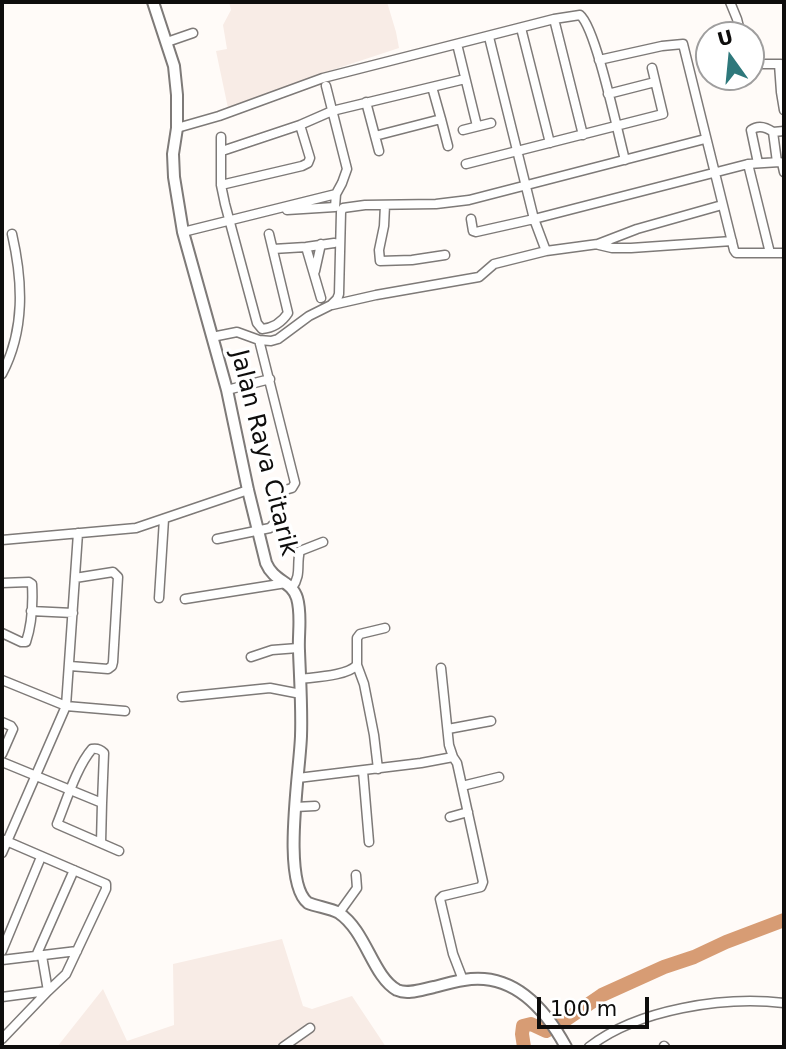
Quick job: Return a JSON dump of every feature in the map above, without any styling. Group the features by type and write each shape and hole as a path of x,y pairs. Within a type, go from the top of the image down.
{"street":[{"name":"Jalan Raya Citarik","path":"153,2 174,66 177,128 173,155 174,177 183,232 227,390 257,531 268,569 275,577 289,585 297,598 302,737 295,807 294,866 299,891 308,903 339,913 357,931 385,980 396,989 413,992 463,980 484,979 509,985 533,1001 549,1019 566,1047"},
{"path":"730,2 738,21"},
{"path":"177,128 219,116 323,78 521,27 580,15 584,17 599,60 625,160"},
{"path":"554,19 583,135"},
{"path":"521,27 550,143"},
{"path":"167,42 193,33"},
{"path":"489,37 525,186 546,251"},
{"path":"457,44 477,127"},
{"path":"599,60 683,44 734,250 737,253 784,253"},
{"path":"782,64 781,92 784,110"},
{"path":"466,164 663,114 652,68"},
{"path":"222,151 300,125 332,111 465,79"},
{"path":"608,94 655,82"},
{"path":"183,232 336,194 347,169 326,86"},
{"path":"432,87 448,146"},
{"path":"366,103 379,151"},
{"path":"375,136 441,119"},
{"path":"463,130 491,123"},
{"path":"221,185 308,163 310,158 300,125"},
{"path":"758,163 751,130 763,128 773,132 784,131"},
{"path":"773,132 777,162"},
{"path":"222,137 221,185 257,323 262,329 276,325 288,313 269,234"},
{"path":"331,305 339,294 342,209 348,206 436,204 469,200 705,139"},
{"path":"471,219 473,231 476,232 748,164 782,163 784,172"},
{"path":"748,164 770,253"},
{"path":"385,205 380,261 445,256"},
{"path":"212,337 237,332 259,340 271,341 331,305 479,277 494,264 546,251 598,244 637,229 722,205"},
{"path":"2,374 16,340 20,312 21,281 12,234"},
{"path":"598,244 612,248 631,248 732,241"},
{"path":"273,249 334,243"},
{"path":"314,274 321,244"},
{"path":"306,247 321,298"},
{"path":"259,340 295,483 292,488 285,490"},
{"path":"227,390 270,379"},
{"path":"2,540 136,528 248,490"},
{"path":"159,598 164,519"},
{"path":"217,539 270,528 276,521"},
{"path":"2,853 4,840 66,706 78,533"},
{"path":"185,599 289,585 297,581 300,551 323,542"},
{"path":"70,666 108,669 112,666 118,577 113,572 75,578"},
{"path":"2,583 31,583 32,611 26,642 2,633"},
{"path":"32,611 73,613"},
{"path":"377,769 374,735 364,684 357,665 357,638 360,634 385,628"},
{"path":"251,657 272,650 298,648"},
{"path":"300,679 345,672 357,665"},
{"path":"441,668 449,744 457,763 482,885 440,899 453,954 463,980"},
{"path":"2,680 66,706 125,711"},
{"path":"182,697 270,688 301,694"},
{"path":"448,729 491,721"},
{"path":"2,722 13,729 2,754"},
{"path":"101,844 104,753 98,748 92,749 85,758 57,824 101,844 118,851"},
{"path":"298,778 453,757"},
{"path":"2,762 102,803"},
{"path":"363,771 369,842"},
{"path":"462,786 499,777"},
{"path":"295,807 315,806"},
{"path":"450,817 468,812"},
{"path":"2,1039 66,974 106,885 4,840"},
{"path":"2,951 41,857"},
{"path":"48,991 39,956 74,870"},
{"path":"339,913 357,888 356,875"},
{"path":"2,960 77,951"},
{"path":"2,997 48,991"},
{"path":"591,1045 632,1023 685,1006 760,1000 784,1003"},
{"path":"283,1047 310,1028"}],"shaded area":[{"path":"229,2 387,2 399,48 228,108 216,51 227,49 223,25 231,10"},
{"path":"282,939 303,1006 312,1009 352,996 386,1047 57,1047 103,989 127,1041 174,1025 173,964"}],"waterway":[{"path":"524,1047 523,1026 531,1024 546,1031 602,995 664,967 784,920"}]}
